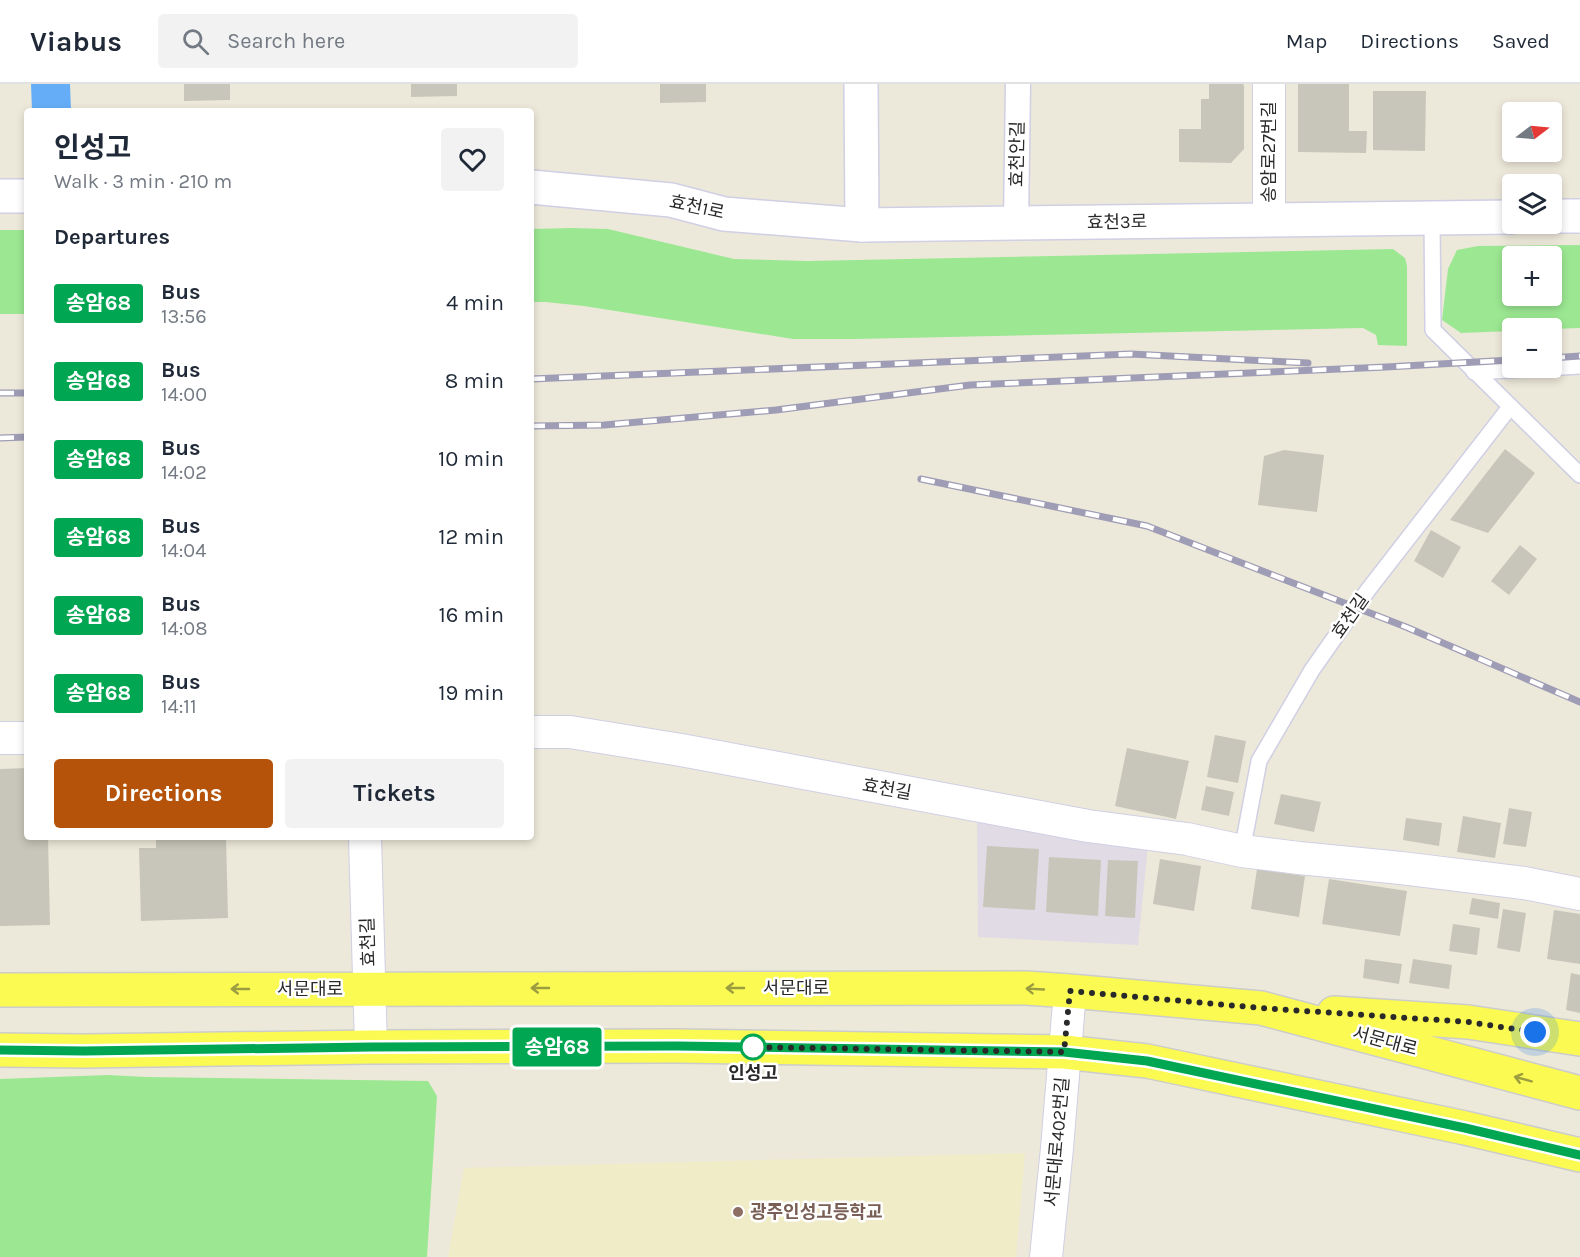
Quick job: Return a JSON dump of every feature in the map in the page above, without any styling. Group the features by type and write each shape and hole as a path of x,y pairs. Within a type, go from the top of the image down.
{"main road":[{"name":"서문대로","path":"0,990 991,988 1070,991 1261,1008 1580,1093"},
{"path":"1261,1008 1468,1022 1580,1039"},
{"path":"0,1050 677,1046 1064,1052 1147,1061 1465,1128 1580,1155"}],"street":[{"path":"861,84 862,225"},
{"name":"효천안길","path":"1016,224 1018,84"},
{"name":"송암로27번길","path":"1269,84 1269,219"},
{"name":"효천1로","path":"534,187 671,200 724,214 862,225"},
{"path":"1562,216 1580,216"},
{"name":"효천3로","path":"862,225 1502,217"},
{"name":"효천길","path":"534,732 570,732 681,750 1088,826 1187,839 1242,851 1524,883 1580,894"},
{"path":"0,738 24,738"},
{"name":"효천길","path":"365,840 371,1047"},
{"name":"서문대로402번길","path":"1046,1257 1070,991"}],"lane":[{"path":"1432,218 1433,330 1580,475"},
{"path":"1474,372 1580,366"},
{"name":"효천길","path":"1242,851 1258,761 1312,670 1368,590 1510,407"}],"shaded area":[{"path":"977,820 1148,846 1138,945 978,937"},
{"name":"광주인성고등학교","path":"1025,1153 1016,1257 448,1257 464,1168"}],"green space":[{"path":"534,229 608,229 734,259 807,261 1393,249 1405,258 1407,266 1407,346 1378,345 1376,335 1363,328 793,339 584,306 534,302"},
{"path":"0,230 24,230 24,314 0,314"},
{"path":"1580,245 1580,328 1562,329 1562,318 1502,318 1502,331 1461,333 1442,320 1448,269 1457,250 1478,246"},
{"path":"108,1075 428,1081 437,1096 427,1257 0,1257 0,1079"}],"water":[{"path":"31,84 70,84 71,108 32,108"}],"building":[{"path":"184,84 230,84 230,100 184,101"},
{"path":"411,84 457,84 457,96 411,97"},
{"path":"660,84 706,84 706,102 660,103"},
{"path":"1209,84 1243,84 1244,149 1231,163 1179,162 1179,129 1201,129 1201,99 1209,99"},
{"path":"1298,84 1349,84 1349,131 1367,131 1366,153 1298,152"},
{"path":"1373,91 1426,91 1425,151 1373,150"},
{"path":"1505,449 1535,473 1488,533 1450,520"},
{"path":"1284,450 1324,455 1317,512 1258,505 1264,456"},
{"path":"1431,530 1461,547 1443,578 1414,561"},
{"path":"1520,545 1537,559 1509,595 1491,581"},
{"path":"1215,735 1246,741 1238,783 1207,777"},
{"path":"1127,748 1189,761 1176,819 1115,806"},
{"path":"24,768 24,840 48,840 50,925 0,926 0,769"},
{"path":"1206,786 1234,792 1229,816 1201,810"},
{"path":"1281,794 1321,802 1314,832 1274,824"},
{"path":"1509,808 1532,812 1526,847 1503,844"},
{"path":"1463,816 1501,823 1495,858 1457,852"},
{"path":"1406,818 1442,823 1439,846 1403,840"},
{"path":"156,840 226,840 228,918 141,921 139,848 156,848"},
{"path":"987,846 1039,849 1035,910 983,907"},
{"path":"1049,857 1101,860 1098,916 1046,912"},
{"path":"1160,859 1201,866 1194,911 1153,904"},
{"path":"1108,860 1138,861 1135,918 1105,916"},
{"path":"1257,869 1305,876 1299,917 1251,909"},
{"path":"1329,879 1407,891 1400,936 1322,924"},
{"path":"1472,898 1500,903 1498,919 1469,914"},
{"path":"1503,909 1526,913 1520,952 1497,948"},
{"path":"1554,910 1580,914 1580,964 1547,959"},
{"path":"1453,924 1480,928 1477,955 1449,951"},
{"path":"1365,959 1402,964 1399,984 1363,978"},
{"path":"1413,959 1452,965 1449,989 1409,983"},
{"path":"1571,973 1580,975 1580,1013 1566,1010"}],"railway":[{"path":"534,379 1131,354 1308,363"},
{"path":"1562,357 1580,356"},
{"path":"534,426 604,425 776,410 970,385 1502,361"},
{"path":"0,393 24,393"},
{"path":"0,438 24,437"},
{"path":"921,479 1147,526 1406,627 1580,702"}],"bus line":[{"name":"송암68","path":"0,1050 677,1046 1064,1052 1147,1061 1465,1128 1580,1155"}],"place":[{"name":"인성고","path":"753,1047"},
{"name":"광주인성고등학교","path":"738,1212"}],"route":[{"path":"753,1047 745,1047 1064,1052 1070,991 1261,1008 1468,1022 1535,1032"}]}
